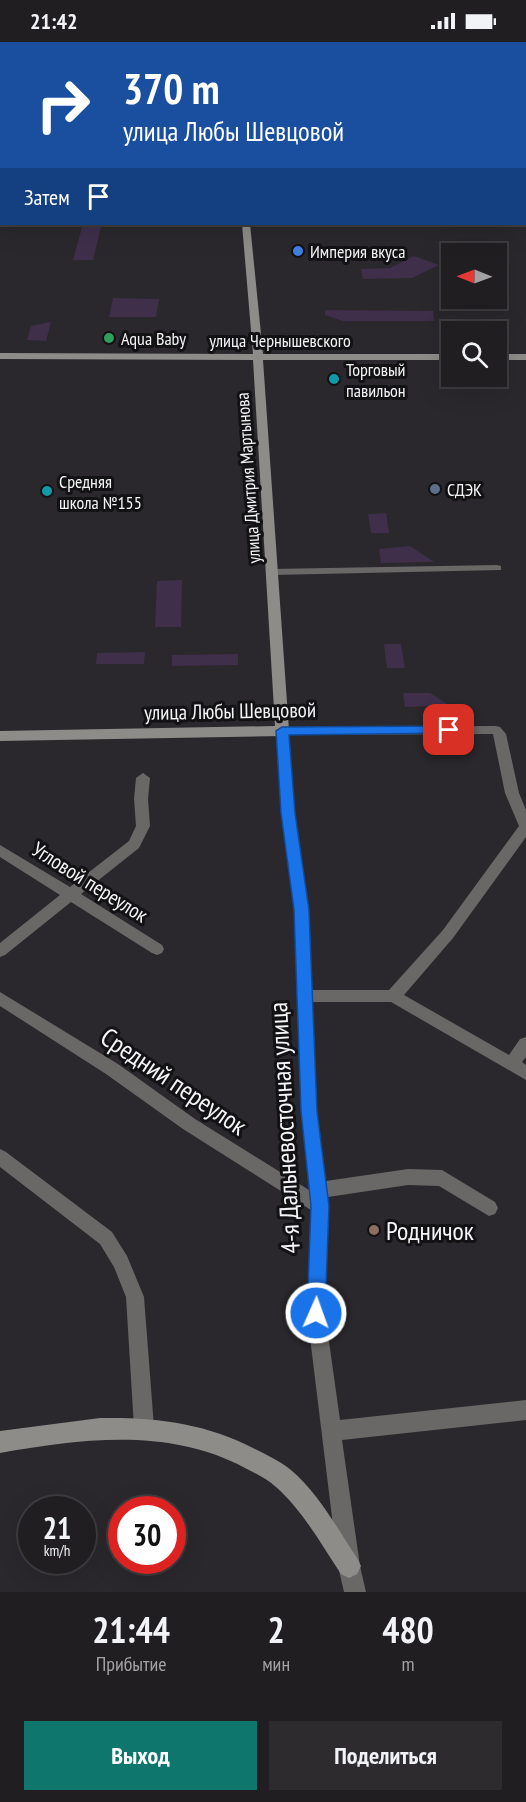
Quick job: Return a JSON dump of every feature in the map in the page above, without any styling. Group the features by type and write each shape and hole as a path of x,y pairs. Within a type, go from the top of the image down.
{"street":[{"name":"улица Дмитрия Мартынова","path":"246,225 258,356 282,731"},
{"name":"улица Чернышевского","path":"0,356 441,357"},
{"path":"507,357 526,357"},
{"path":"272,572 497,568"},
{"name":"улица Любы Шевцовой","path":"0,736 496,730 500,734 512,793 526,826"},
{"name":"4-я Дальневосточная улица","path":"282,731 288,813 301,910 309,1111 319,1198 316,1313 354,1592"},
{"path":"0,951 134,844 143,826 141,800 143,778"},
{"path":"393,996 448,934 526,826"},
{"name":"Угловой переулок","path":"0,850 158,949"},
{"path":"303,996 393,996 526,1073"},
{"name":"Средний переулок","path":"0,998 112,1069 189,1124 319,1198"},
{"path":"511,1065 526,1044"},
{"path":"0,1157 106,1238 122,1262 135,1297 144,1427"},
{"path":"319,1198 408,1177 442,1179 489,1208"},
{"path":"332,1431 526,1410"},
{"path":"0,1442 51,1433 144,1427 200,1436 243,1452 282,1477 309,1507 349,1566"}],"shaded area":[{"path":"82,227 101,227 93,260 73,260"},
{"path":"414,256 439,265 412,278 363,279 361,269 390,268"},
{"path":"113,298 159,299 156,317 109,317"},
{"path":"325,310 433,311 434,321 343,321 325,315"},
{"path":"51,322 46,341 27,340 31,326"},
{"path":"386,513 389,533 371,533 368,514"},
{"path":"410,546 434,562 381,563 379,549"},
{"path":"182,580 181,627 155,627 157,581"},
{"path":"384,644 401,644 405,668 387,668"},
{"path":"145,652 144,664 96,664 97,653"},
{"path":"238,654 238,665 172,666 172,655"},
{"path":"403,693 430,693 449,705 405,707"}],"place":[{"name":"Империя вкуса","path":"298,251"},
{"name":"Aqua Baby","path":"109,338"},
{"name":"Торговый павильон","path":"334,379"},
{"name":"СДЭК","path":"435,489"},
{"name":"Средняя школа №155","path":"47,491"},
{"name":"Родничок","path":"374,1230"}],"route":[{"path":"316,1313 320,1206 309,1111 301,910 288,813 282,731 449,730"}]}
